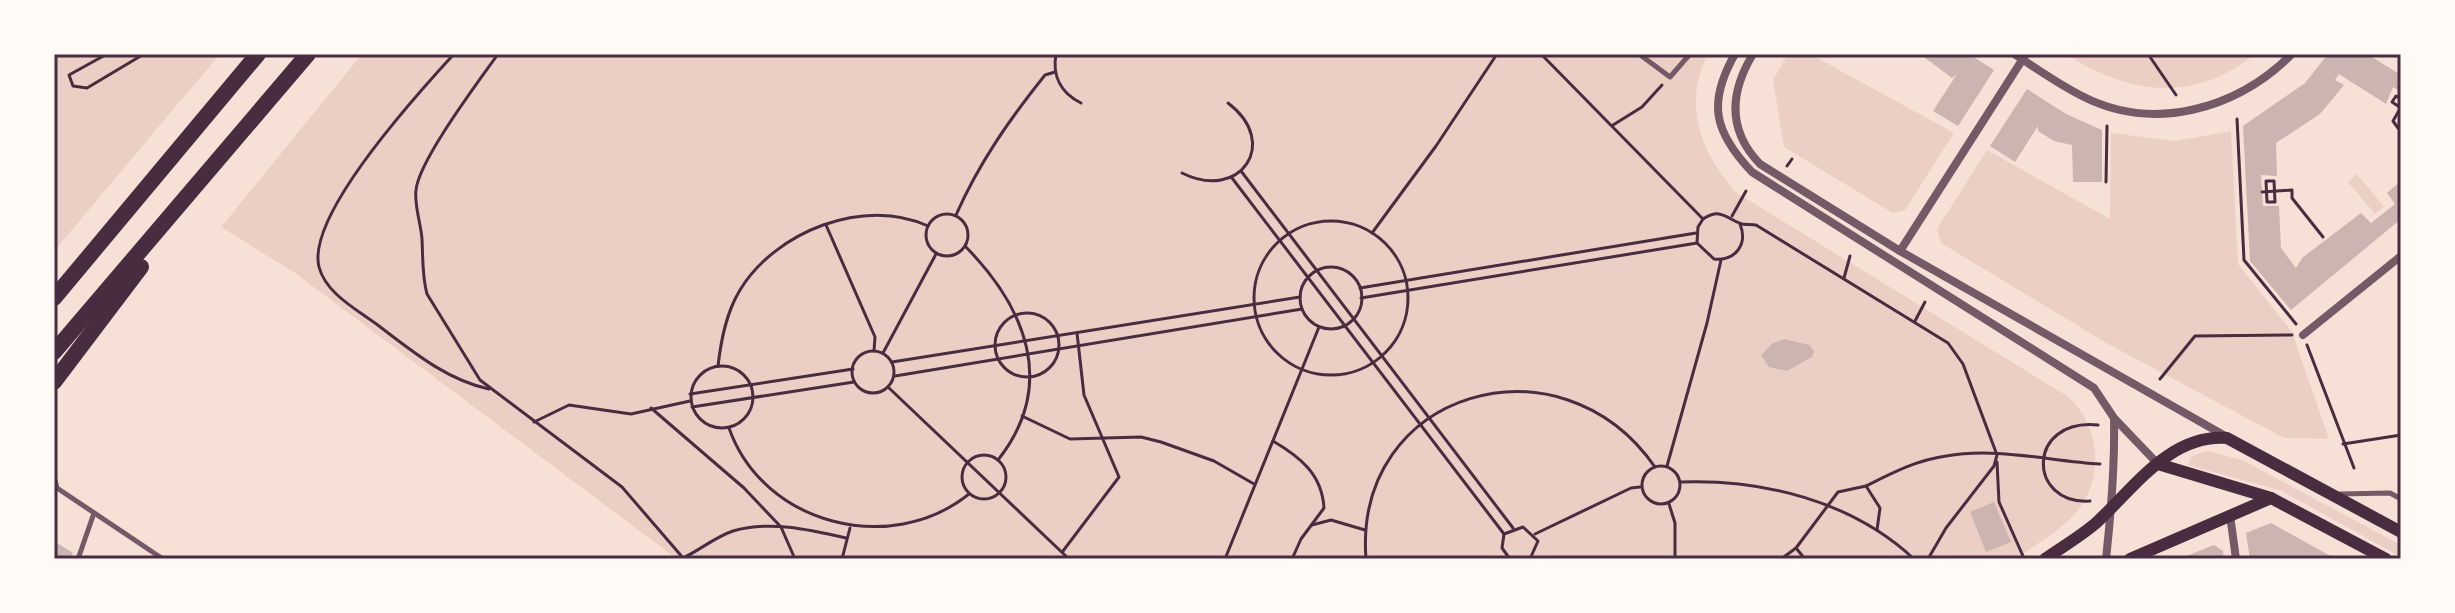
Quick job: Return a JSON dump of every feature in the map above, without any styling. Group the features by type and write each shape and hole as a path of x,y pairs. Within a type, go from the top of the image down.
{"highway":[{"path":"54,298 258,54"},
{"path":"54,352 308,54"},
{"path":"54,382 233,144"}],"main road":[{"path":"2045,559 2109,510 2158,464 2193,440 2227,438 2401,532"},
{"path":"2158,464 2271,498 2386,559"},
{"path":"2130,559 2271,498"}],"street":[{"path":"1735,54 1718,93 1716,112 1722,134 1732,152 1752,172 2094,388 2114,418 2158,464"},
{"path":"1753,54 1738,78 1735,97 1738,132 1745,148 1780,177 1900,251 2227,438"},
{"path":"2014,54 2024,57 2084,97 2120,109 2154,115 2196,110 2219,103 2246,90 2292,54"},
{"path":"1900,251 2024,57"},
{"path":"2303,335 2401,256"},
{"path":"2106,559 2115,465 2114,418"},
{"path":"2229,514 2236,559"}],"lane":[{"path":"1639,54 1670,77 1690,54"},
{"path":"54,476 55,488 163,559"},
{"path":"2335,495 2390,493 2401,499"},
{"path":"78,559 94,513"}],"path":[{"path":"107,54 69,75 73,86 87,88 144,54"},
{"path":"454,54 351,178 336,203 316,252 320,271 335,293 461,383 489,389"},
{"path":"498,54 462,103 421,174 415,191 427,294 489,389 628,493 684,558 732,531 781,527 846,538"},
{"path":"1056,54 1055,72 1066,93 1081,103"},
{"path":"1372,233 1436,146 1497,54"},
{"path":"1541,54 1703,219"},
{"path":"2148,54 2176,95"},
{"path":"956,215 976,170 1003,129 1045,75 1055,72"},
{"path":"1613,125 1642,107 1670,77"},
{"path":"2399,98 2392,102 2401,108 2393,121 2401,132"},
{"path":"1182,173 1209,183 1232,178 1241,171 1251,155 1252,134 1243,114 1228,103"},
{"path":"2237,119 2244,260 2303,335 2354,468"},
{"path":"2106,182 2107,126"},
{"path":"1241,171 1513,528"},
{"path":"1232,178 1504,534 1502,548 1506,558"},
{"path":"2274,181 2275,202 2267,202 2265,188 2274,181"},
{"path":"2265,188 2292,190 2292,198 2323,237"},
{"path":"1732,216 1746,191"},
{"path":"1719,212 1732,216 1740,224 1742,245 1733,256 1721,260 1708,256 1697,243 1696,233 1703,219 1719,212"},
{"path":"718,366 721,341 740,289 770,255 826,225 878,215 905,218 928,226"},
{"path":"956,215 965,223 968,235 965,246 957,253 936,253 926,239 928,226 937,216 956,215"},
{"path":"1331,221 1359,226 1394,253 1408,290 1404,322 1382,356 1373,363 1342,375 1301,370 1269,344 1253,304 1260,266 1279,240 1289,233 1302,226 1331,221"},
{"path":"1740,224 1756,225 1948,343 1963,364 1997,455 1999,502 2023,556 2018,559"},
{"path":"826,225 875,337 874,351"},
{"path":"1360,288 1696,233"},
{"path":"1361,298 1697,243"},
{"path":"965,246 997,278 1016,314 1029,351 1022,416 1012,442 998,460"},
{"path":"883,353 936,253"},
{"path":"1844,278 1850,256"},
{"path":"1667,466 1707,323 1721,260"},
{"path":"1317,270 1342,270 1360,288 1361,298 1354,319 1345,325 1319,327 1302,309 1300,297 1307,278 1317,270"},
{"path":"892,362 1300,297"},
{"path":"1915,321 1925,302"},
{"path":"895,376 1029,351 1302,309"},
{"path":"1028,313 1044,318 1058,336 1059,347 1048,369 1028,377 1009,372 997,357 994,346 999,327 1016,314 1028,313"},
{"path":"1225,559 1319,327"},
{"path":"1061,552 1119,477 1084,395 1077,333"},
{"path":"2160,379 2195,336 2303,335"},
{"path":"874,351 883,353 892,362 895,376 889,388 873,394 865,392 854,382 853,369 858,357 874,351"},
{"path":"718,366 739,371 750,385 753,397 748,415 729,428 704,424 690,401 690,394 700,374 718,366"},
{"path":"690,394 853,369"},
{"path":"692,407 854,382"},
{"path":"889,388 1069,559"},
{"path":"1366,559 1370,506 1385,469 1421,426 1460,402 1498,391 1559,395 1614,421 1655,467"},
{"path":"534,422 569,405 631,414 690,401"},
{"path":"651,408 744,488 781,527 795,559"},
{"path":"1022,416 1070,439 1141,437 1161,442 1214,461 1255,484"},
{"path":"2090,501 2075,501 2056,491 2044,473 2043,458 2049,441 2066,427 2098,425"},
{"path":"729,428 748,463 771,489 793,506 851,526 892,526 918,520 969,494"},
{"path":"2343,444 2401,435"},
{"path":"1273,441 1303,460 1323,493 1324,508 1292,559"},
{"path":"983,455 998,460 1007,476 1001,492 985,500 969,494 962,478 968,462 983,455"},
{"path":"1781,559 1796,548 1838,492 1866,486 1905,467 1947,455 1997,455 2115,465"},
{"path":"1928,559 1946,528 1994,466 1997,455"},
{"path":"1667,466 1674,469 1681,482 1677,497 1669,502 1649,500 1642,487 1646,473 1655,467 1667,466"},
{"path":"1681,482 1763,486 1826,506 1877,530 1914,559"},
{"path":"1866,486 1880,508 1877,530"},
{"path":"1535,534 1631,488 1642,487"},
{"path":"1669,502 1675,523 1675,559"},
{"path":"1312,525 1331,520 1366,530"},
{"path":"842,559 851,526"},
{"path":"1504,534 1513,528 1523,527 1535,534 1538,548 1534,558"},
{"path":"1796,548 1805,559"}],"shaded area":[{"path":"54,54 220,54 54,251"},
{"path":"362,54 1708,54 1696,91 1699,128 1714,162 1737,193 2067,396 2078,407 2092,434 2095,450 2093,480 2073,517 2015,559 677,559 295,273 221,227"},
{"path":"1788,54 1810,54 1954,133 1905,210 1893,213 1784,147 1773,80"},
{"path":"2255,54 2232,70 2208,81 2185,87 2161,88 2114,78 2067,55"},
{"path":"2231,131 2238,264 2292,332 2329,439 2284,438 2108,344 1941,243 1937,229 1987,150 2110,219 2111,133 2176,141"},
{"path":"2357,174 2384,207 2375,214 2348,182"},
{"path":"2207,451 2242,460 2401,545 2401,557 2282,491 2188,465 2192,456"}],"building":[{"path":"1920,54 1969,54 1994,70 1958,126 1933,111 1957,74 1952,78"},
{"path":"2328,54 2367,54 2401,75 2401,92 2393,87 2386,104 2339,74 2335,80 2344,85 2320,114 2276,143 2277,176 2261,175 2263,206 2279,206 2281,248 2296,268 2302,258 2361,213 2371,223 2395,204 2387,193 2401,181 2401,219 2291,310 2250,261 2243,126 2305,83"},
{"path":"2027,89 2066,114 2102,130 2102,182 2073,182 2072,145 2054,141 2038,131 2038,126 2015,162 1990,146"},
{"path":"1785,339 1809,345 1814,351 1812,357 1787,371 1769,367 1761,355 1773,343"},
{"path":"1994,502 2011,542 1986,552 1970,512"},
{"path":"2271,523 2336,559 2250,559 2246,533"},
{"path":"54,541 73,553 69,559 54,559"},
{"path":"2214,545 2223,551 2224,559 2179,559"}]}
